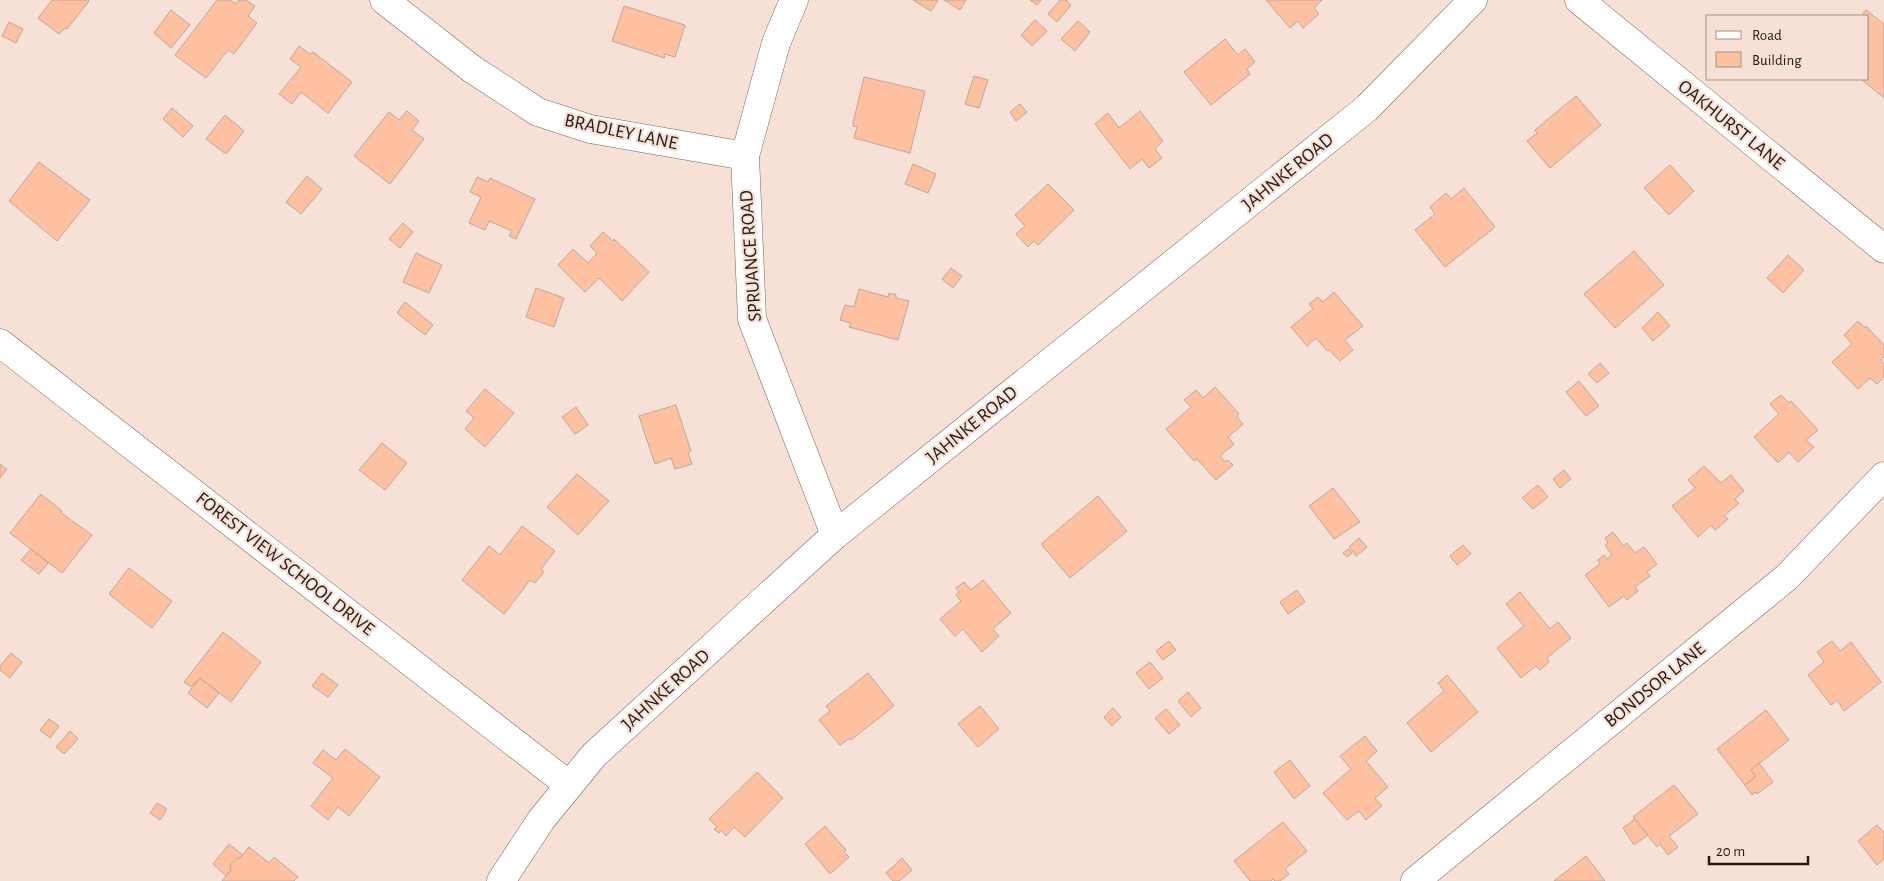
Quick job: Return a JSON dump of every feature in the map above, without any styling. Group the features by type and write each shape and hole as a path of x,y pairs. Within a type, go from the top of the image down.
{"street":[{"name":"BRADLEY LANE","path":"384,0 472,69 538,112 590,129 745,156"},
{"name":"SPRUANCE ROAD","path":"794,0 776,43 745,156 752,318 835,535"},
{"name":"JAHNKE ROAD","path":"501,881 541,820 594,755 835,535 1367,108 1473,0"},
{"name":"OAKHURST LANE","path":"1579,0 1884,250"},
{"name":"FOREST VIEW SCHOOL DRIVE","path":"0,343 569,785"},
{"name":"BONDSOR LANE","path":"1415,881 1787,577 1884,476"}],"building":[{"path":"52,0 89,1 67,29 65,28 59,34 38,18"},
{"path":"217,0 230,0 236,4 239,0 246,0 255,6 248,16 257,23 234,54 228,50 206,78 175,55"},
{"path":"913,0 938,0 931,11"},
{"path":"944,0 966,0 960,10"},
{"path":"1030,0 1041,0 1037,5"},
{"path":"1060,0 1066,0 1071,5 1057,22 1048,14"},
{"path":"1266,0 1322,0 1314,8 1319,14 1303,28 1298,21 1290,28"},
{"path":"624,6 685,25 675,57 665,54 664,58 612,41"},
{"path":"171,10 190,25 171,48 154,33"},
{"path":"1866,10 1884,24 1884,98 1862,80 1869,80 1869,15 1862,15"},
{"path":"1035,20 1047,31 1032,46 1021,35"},
{"path":"1078,21 1090,32 1075,51 1061,39"},
{"path":"9,22 23,29 16,43 2,36"},
{"path":"1225,39 1238,55 1245,49 1255,62 1247,69 1250,74 1211,105 1184,72"},
{"path":"299,46 310,54 313,52 352,82 328,113 301,92 292,104 279,94 301,67 290,59"},
{"path":"974,76 988,80 979,108 965,104"},
{"path":"864,77 925,91 910,153 854,138 857,127 853,126 853,123"},
{"path":"1576,96 1601,125 1550,168 1527,141 1537,133 1535,130"},
{"path":"1020,104 1027,112 1016,121 1010,112"},
{"path":"172,108 193,126 183,137 163,119"},
{"path":"407,111 419,121 412,130 424,139 390,184 354,156 389,112 399,120"},
{"path":"1140,111 1163,141 1155,149 1162,158 1149,168 1142,159 1130,169 1095,124 1108,113 1119,128"},
{"path":"225,115 244,131 226,154 206,139"},
{"path":"39,162 90,200 57,241 9,201"},
{"path":"913,164 936,174 928,193 905,184"},
{"path":"1670,165 1694,191 1669,215 1644,188"},
{"path":"307,176 322,189 301,214 286,202"},
{"path":"477,177 488,182 490,178 535,199 516,239 509,236 512,231 489,221 485,230 469,223 481,197 470,192"},
{"path":"1048,184 1074,210 1038,245 1034,241 1028,247 1016,234 1025,226 1015,215"},
{"path":"1464,188 1495,227 1445,267 1415,230 1435,214 1430,207 1446,193 1451,199"},
{"path":"403,223 413,232 400,248 389,239"},
{"path":"603,232 613,241 614,239 649,272 622,301 599,278 585,292 558,265 573,249 588,263 597,253 590,246"},
{"path":"1634,251 1664,285 1615,328 1584,294"},
{"path":"416,253 442,265 429,293 403,282"},
{"path":"1788,255 1804,270 1783,293 1767,278"},
{"path":"951,268 962,276 953,288 942,279"},
{"path":"536,288 564,298 554,327 526,317"},
{"path":"859,289 888,297 889,293 896,295 896,298 909,301 898,340 849,327 851,323 840,320 845,305 854,307"},
{"path":"1334,292 1363,326 1345,340 1353,350 1340,361 1329,350 1327,351 1316,338 1307,346 1291,327 1313,309 1309,304 1318,297 1323,302"},
{"path":"405,302 433,325 425,335 397,313"},
{"path":"1658,312 1670,326 1653,341 1642,328"},
{"path":"1858,321 1865,328 1866,326 1884,345 1884,357 1881,360 1884,364 1884,377 1877,384 1870,378 1858,389 1832,362 1852,344 1844,335"},
{"path":"1600,363 1609,373 1597,383 1588,374"},
{"path":"1579,381 1599,406 1586,416 1566,392"},
{"path":"1215,387 1239,414 1237,417 1243,424 1228,437 1234,444 1220,456 1225,462 1228,460 1233,465 1216,480 1197,459 1194,461 1166,429 1191,407 1184,400 1196,390 1203,398"},
{"path":"485,389 514,413 485,447 465,429 474,418 466,411"},
{"path":"1781,395 1789,403 1791,401 1818,430 1806,440 1814,447 1798,462 1789,452 1778,463 1754,437 1779,414 1770,404"},
{"path":"676,405 691,451 688,453 692,464 675,469 671,458 655,464 639,416"},
{"path":"576,407 588,425 575,434 562,417"},
{"path":"382,443 407,463 385,490 359,470"},
{"path":"0,464 7,469 0,478"},
{"path":"1704,466 1721,483 1731,475 1744,491 1735,499 1739,503 1724,516 1728,519 1715,530 1711,525 1698,537 1672,506 1695,488 1688,480"},
{"path":"1564,470 1571,479 1560,488 1553,479"},
{"path":"577,474 609,501 578,535 547,507"},
{"path":"1538,485 1548,497 1533,509 1522,498"},
{"path":"1333,488 1360,522 1334,539 1309,506"},
{"path":"41,494 62,511 60,512 92,535 62,573 10,533"},
{"path":"1098,496 1127,531 1070,578 1041,544"},
{"path":"522,526 555,551 541,569 544,572 535,583 530,580 504,614 462,580 489,546 500,555"},
{"path":"1613,532 1623,546 1627,543 1635,553 1644,547 1657,564 1647,572 1650,576 1635,587 1638,591 1627,600 1624,596 1609,607 1585,575 1600,564 1598,560 1604,555 1607,559 1612,555 1605,545 1608,543 1605,538"},
{"path":"1359,538 1367,547 1356,556 1349,547"},
{"path":"1463,545 1471,554 1457,565 1450,556"},
{"path":"31,549 48,563 39,574 21,560"},
{"path":"1348,549 1352,553 1347,557 1343,553"},
{"path":"129,568 172,601 152,628 109,594"},
{"path":"983,580 1011,613 993,629 999,636 982,652 963,629 955,636 940,619 961,601 956,595 959,592 956,588 964,582 971,590"},
{"path":"1297,590 1305,602 1288,614 1280,602"},
{"path":"1520,592 1550,629 1558,622 1571,638 1547,658 1549,662 1540,670 1536,666 1521,678 1497,648 1524,626 1506,604"},
{"path":"223,632 261,662 231,702 200,678 191,687 184,682"},
{"path":"1169,641 1176,650 1163,660 1156,651"},
{"path":"1832,641 1840,651 1851,642 1881,682 1844,711 1837,700 1831,705 1808,675 1824,662 1817,652"},
{"path":"11,653 22,662 10,678 0,670 0,666"},
{"path":"1150,662 1163,678 1149,689 1136,673"},
{"path":"322,673 338,685 328,697 312,686"},
{"path":"868,673 894,706 851,740 850,738 840,745 819,720 830,711 826,706"},
{"path":"1447,675 1478,712 1431,752 1407,723 1444,691 1438,683"},
{"path":"200,678 219,693 207,708 188,693"},
{"path":"1188,692 1201,708 1191,717 1178,701"},
{"path":"980,706 999,729 978,747 958,724"},
{"path":"1113,708 1121,717 1112,726 1104,717"},
{"path":"1166,709 1180,725 1169,734 1155,718"},
{"path":"1766,710 1789,740 1751,770 1756,776 1745,785 1717,749"},
{"path":"49,719 59,726 50,738 40,730"},
{"path":"70,731 78,739 64,754 56,747"},
{"path":"1365,736 1377,751 1366,761 1388,787 1375,798 1382,806 1366,820 1359,811 1347,820 1323,793 1351,769 1340,756"},
{"path":"345,749 380,777 349,816 338,807 328,820 311,806 333,778 313,763 323,750 336,760"},
{"path":"1290,760 1310,786 1294,799 1274,772"},
{"path":"1759,763 1773,782 1757,794 1755,792 1752,795 1745,785 1756,776 1751,770"},
{"path":"757,772 783,798 745,837 734,827 726,836 721,830 719,833 714,829 717,827 709,819"},
{"path":"1674,785 1698,814 1669,836 1678,847 1668,855 1660,844 1657,847 1633,817"},
{"path":"157,803 167,809 160,820 150,813"},
{"path":"1635,819 1648,835 1634,845 1623,828"},
{"path":"1283,822 1307,851 1285,869 1289,874 1280,881 1273,879 1271,881 1250,881 1234,861"},
{"path":"1877,825 1884,833 1884,859 1877,865 1858,841"},
{"path":"825,826 846,850 844,852 849,857 830,874 805,844"},
{"path":"229,844 243,855 230,865 231,870 226,876 213,864"},
{"path":"249,847 269,863 274,857 298,877 294,881 222,881 231,870 230,865 237,858 240,858"},
{"path":"1586,856 1605,881 1554,881"},
{"path":"902,858 912,870 899,881 893,881 886,873"}]}
